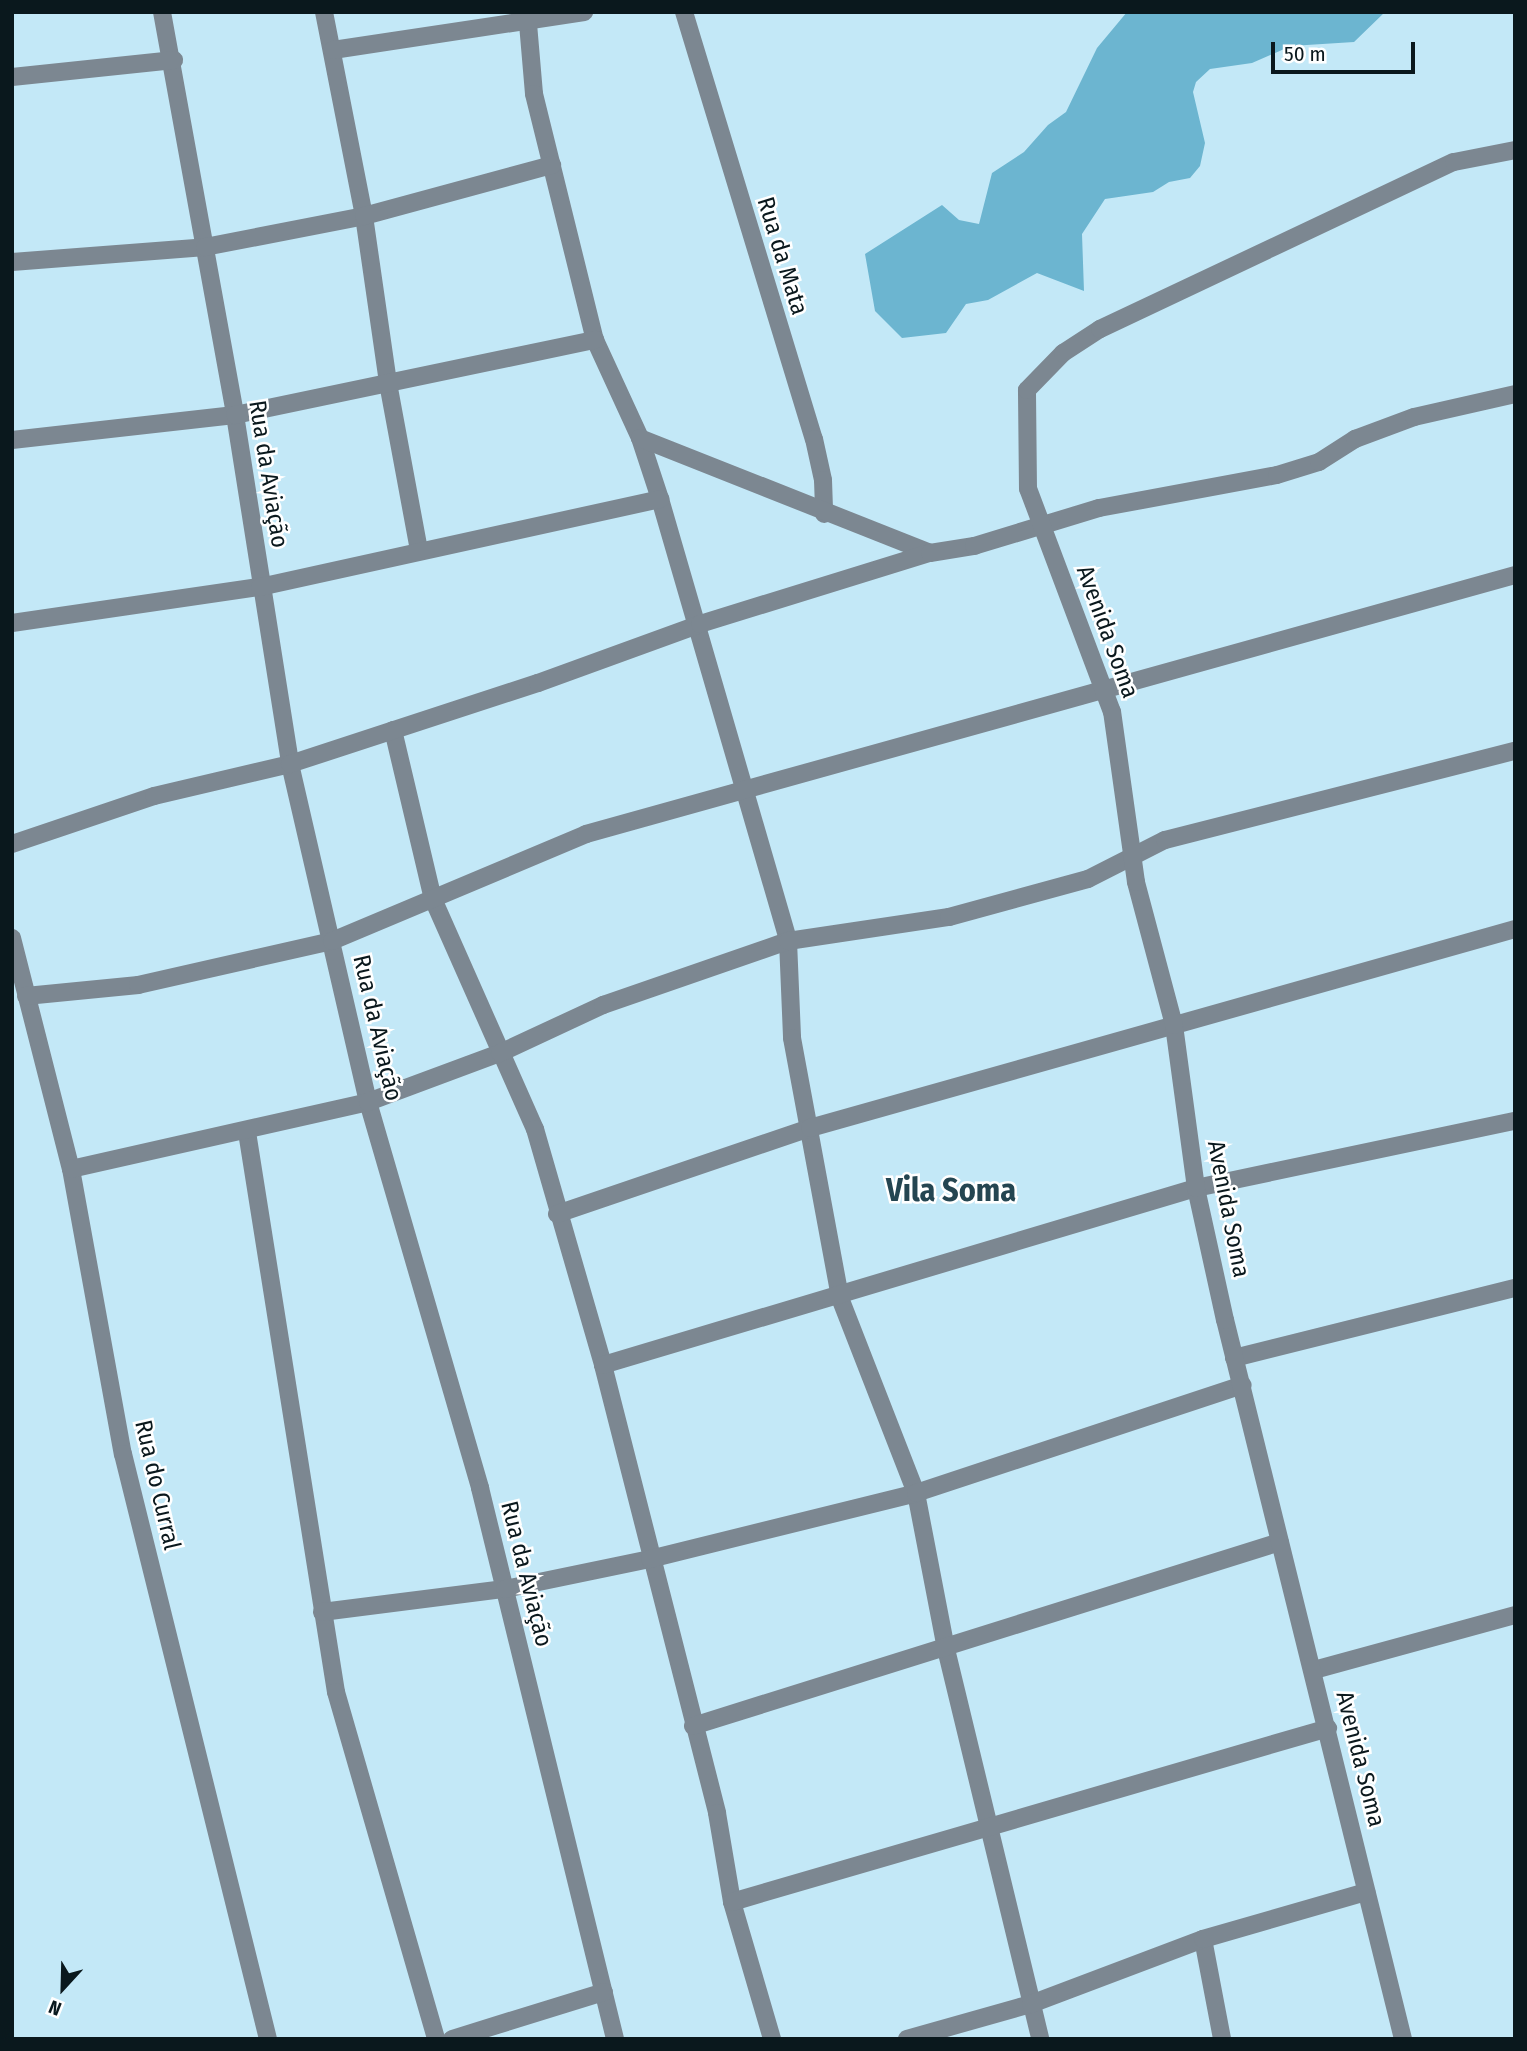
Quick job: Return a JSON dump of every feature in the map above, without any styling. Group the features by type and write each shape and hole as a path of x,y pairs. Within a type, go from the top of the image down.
{"street":[{"name":"Rua da Aviação","path":"162,12 174,60 235,415 290,764 368,1102 505,1589 615,2039"},
{"path":"324,12 364,216 388,383 419,550"},
{"path":"333,50 528,17 584,12"},
{"name":"Rua da Mata","path":"684,12 814,439 823,480 824,514"},
{"path":"528,17 534,94 595,340 640,439 660,499 699,624 788,941 792,1038 840,1298 916,1493 946,1649 1040,2039"},
{"path":"12,77 174,60"},
{"name":"Avenida Soma","path":"1403,2039 1314,1671 1234,1358 1196,1188 1174,1025 1141,908 1106,689 1028,489 1027,390 1063,353 1100,329 1454,162 1515,150"},
{"path":"12,262 205,247 364,216 552,165"},
{"path":"12,440 235,415 595,340"},
{"path":"12,844 154,796 290,764 699,624 876,573 930,553 1042,527 1100,508 1277,475 1319,462 1355,439 1414,417 1515,394"},
{"path":"640,439 824,514 930,553"},
{"path":"12,623 260,587 660,499"},
{"path":"26,996 138,985 332,941 586,834 1515,575"},
{"path":"393,730 433,899 535,1129 557,1214 603,1365 716,1813 732,1902 772,2039"},
{"path":"71,1169 247,1132 368,1102 500,1053 603,1005 788,941 949,917 1088,879 1165,840 1515,751"},
{"path":"557,1214 810,1128 1515,929"},
{"name":"Rua do Curral","path":"12,939 71,1169 123,1454 268,2039"},
{"path":"603,1365 840,1298 1196,1188 1515,1121"},
{"path":"247,1132 336,1692 436,2039"},
{"path":"1234,1358 1515,1288"},
{"path":"322,1612 505,1589 650,1559 916,1493 1243,1385"},
{"path":"693,1726 946,1649 1279,1542"},
{"path":"1314,1671 1515,1615"},
{"path":"732,1902 1328,1728"},
{"path":"907,2039 1031,2004 1203,1939 1366,1892"},
{"path":"1203,1939 1222,2039"},
{"path":"452,2039 604,1992"}],"shaded area":[{"path":"1127,12 1385,12 1354,42 1291,46 1252,63 1210,69 1196,82 1193,92 1205,143 1200,166 1190,178 1169,182 1153,192 1105,199 1082,234 1084,291 1037,273 988,300 966,304 946,333 902,338 875,311 865,254 942,205 959,220 979,224 992,173 1024,152 1048,125 1066,112 1097,48"}],"district":[{"name":"Vila Soma","path":"951,1190"}]}
